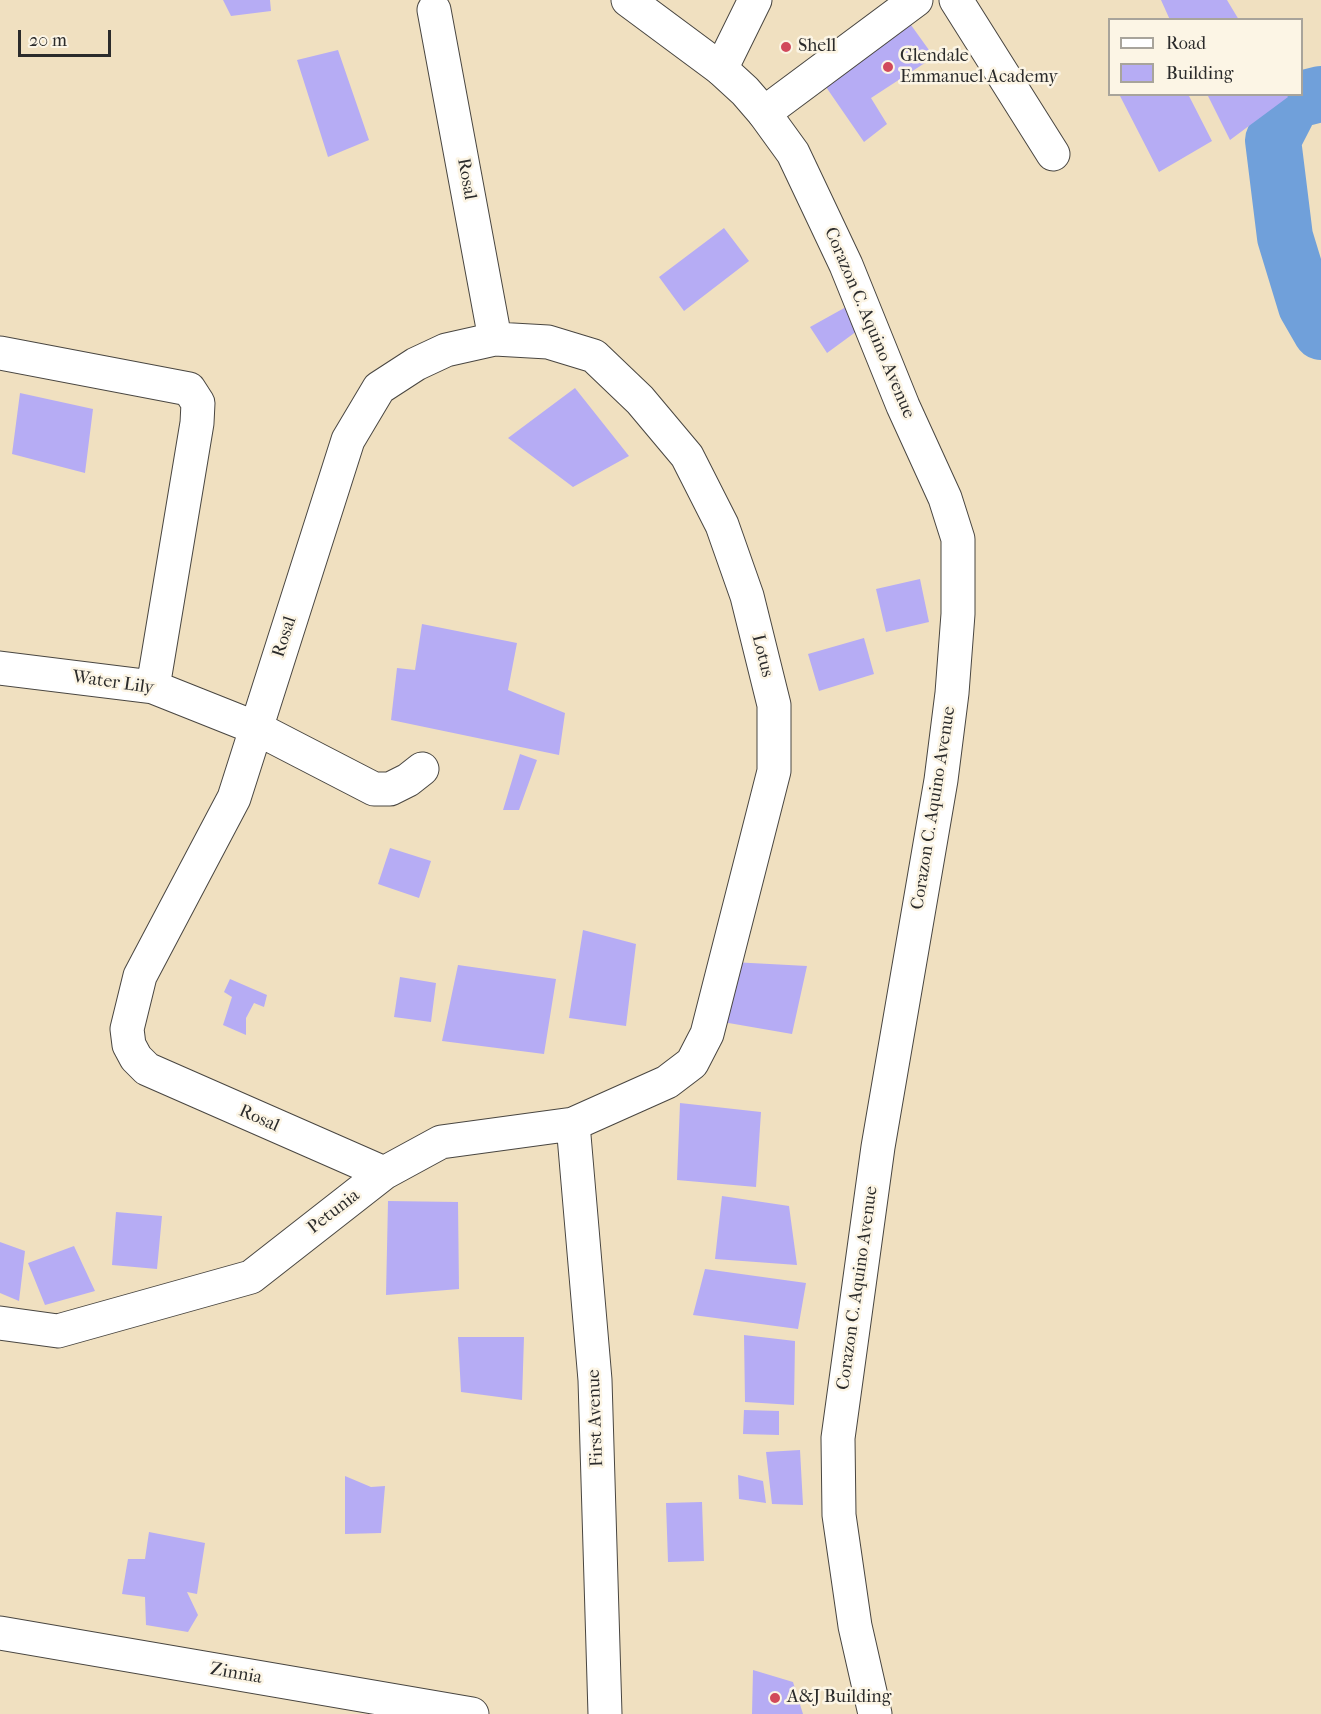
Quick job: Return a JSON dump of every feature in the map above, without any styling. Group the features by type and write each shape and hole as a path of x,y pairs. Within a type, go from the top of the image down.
{"street":[{"name":"Corazon C. Aquino Avenue","path":"630,0 721,69 746,92 793,153 846,265 903,406 945,498 958,539 958,614 952,693 941,780 878,1147 838,1438 839,1515 855,1626 875,1714"},
{"path":"721,69 755,0"},
{"path":"764,113 916,0"},
{"path":"956,0 1053,154"},
{"name":"Rosal","path":"384,1173 147,1069 136,1058 129,1045 127,1029 140,976 234,798 348,440 379,388 416,364 446,350 495,339 434,10"},
{"name":"Lotus","path":"495,339 548,342 594,356 640,400 687,456 722,525 747,596 774,705 774,771 707,1034 692,1063 667,1082"},
{"path":"0,353 189,389 198,403 197,423 153,687"},
{"name":"Water Lily","path":"0,668 153,687 256,728 374,789 390,789 408,780 422,769"},
{"name":"Petunia","path":"0,1323 58,1331 251,1277 384,1173 441,1142 573,1124 667,1082"},
{"name":"First Avenue","path":"573,1124 595,1380 605,1714"},
{"name":"Zinnia","path":"0,1633 472,1714"}],"building":[{"path":"223,0 270,0 271,11 231,16"},
{"path":"1161,0 1227,0 1238,18 1169,18"},
{"path":"911,25 934,57 871,98 887,124 864,142 826,87"},
{"path":"338,50 369,140 328,157 297,60"},
{"path":"1120,96 1189,96 1212,141 1159,172"},
{"path":"1208,96 1287,96 1288,97 1230,140"},
{"path":"724,228 749,261 684,311 659,277"},
{"path":"846,307 857,331 827,353 810,327"},
{"path":"575,388 629,456 573,487 508,438"},
{"path":"20,393 93,409 85,473 12,454"},
{"path":"920,579 929,622 886,632 876,589"},
{"path":"422,624 517,643 508,690 565,713 559,755 391,720 397,668 415,670"},
{"path":"864,638 874,674 819,691 808,654"},
{"path":"520,754 537,760 519,810 503,810"},
{"path":"390,848 431,861 419,898 378,884"},
{"path":"583,930 636,944 626,1026 569,1018"},
{"path":"732,962 807,966 792,1034 717,1021"},
{"path":"458,965 556,979 544,1054 442,1041"},
{"path":"400,977 436,983 431,1022 394,1017"},
{"path":"230,979 267,995 264,1007 254,1003 246,1018 246,1035 223,1025 232,997 224,992"},
{"path":"680,1103 761,1112 756,1187 677,1180"},
{"path":"722,1196 789,1206 797,1265 715,1259"},
{"path":"388,1201 458,1202 459,1289 386,1295"},
{"path":"116,1212 162,1216 157,1269 112,1265"},
{"path":"0,1242 25,1251 19,1301 0,1293"},
{"path":"74,1246 95,1291 45,1305 28,1263"},
{"path":"705,1269 806,1283 798,1329 693,1315"},
{"path":"744,1335 795,1341 794,1405 745,1402"},
{"path":"458,1337 524,1337 522,1400 461,1392"},
{"path":"744,1410 779,1411 779,1435 743,1434"},
{"path":"800,1450 803,1505 772,1504 766,1452"},
{"path":"738,1475 763,1481 766,1503 739,1499"},
{"path":"345,1476 371,1487 385,1486 381,1533 345,1534"},
{"path":"702,1502 704,1561 668,1562 666,1503"},
{"path":"149,1532 205,1543 197,1594 187,1592 198,1615 188,1632 146,1625 145,1597 122,1594 128,1559 145,1559"},
{"name":"A&J Building","path":"753,1670 793,1682 803,1714 752,1714"}],"waterway":[{"path":"1321,94 1293,101 1273,140 1285,237 1306,306 1321,332"}],"place":[{"name":"Shell","path":"786,47"},
{"name":"Glendale Emmanuel Academy","path":"888,67"},
{"name":"A&J Building","path":"775,1698"}]}
